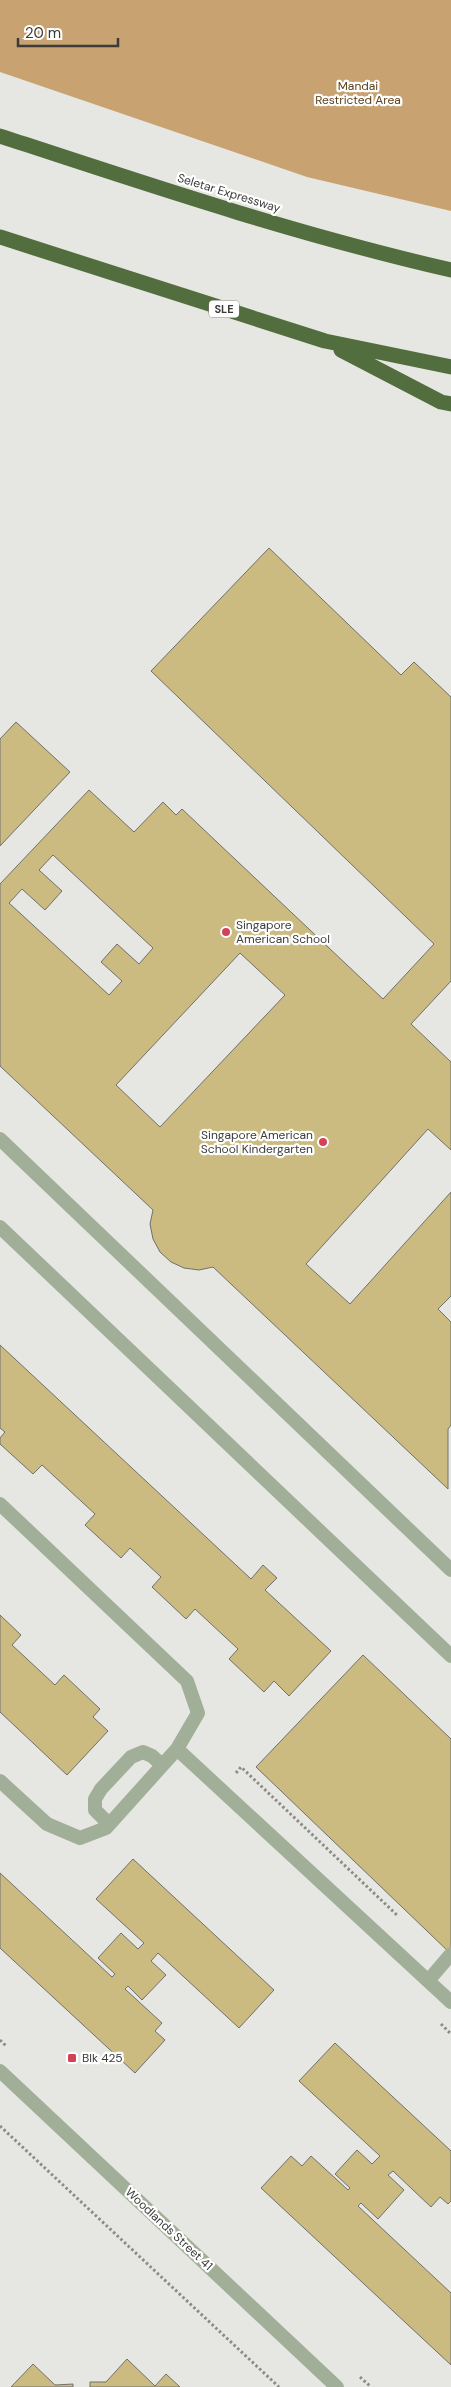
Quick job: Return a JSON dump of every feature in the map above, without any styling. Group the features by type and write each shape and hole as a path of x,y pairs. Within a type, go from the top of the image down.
{"highway":[{"name":"Seletar Expressway","path":"0,136 369,252 451,270"},
{"name":"SLE","path":"0,236 324,342 451,367"},
{"path":"324,342 441,402 451,404"}],"street":[{"path":"0,1139 451,1570"},
{"path":"0,1227 451,1656"},
{"path":"0,1504 187,1681 198,1713 177,1749 109,1824 80,1838 47,1824 0,1781"},
{"path":"177,1749 451,2002"},
{"path":"109,1824 95,1810 95,1799 101,1789 131,1757 143,1752 152,1756 162,1765"},
{"path":"428,1980 451,1954"},
{"name":"Woodlands Street 41","path":"0,2071 337,2387"}],"path":[{"path":"0,2126 279,2387"}],"green space":[{"name":"Mandai Restricted Area","path":"0,0 451,0 451,211 307,177 0,72"}],"building":[{"path":"269,548 401,675 414,662 451,697 451,981 411,1024 451,1062 451,1150 428,1129 306,1264 350,1304 451,1192 451,1296 438,1309 451,1322 451,1425 448,1429 448,1489 213,1267 199,1270 184,1268 171,1262 160,1252 153,1239 150,1224 153,1210 0,1066 0,884 89,790 134,832 163,802 176,815 182,809 383,999 434,944 151,671","holes":["53,855 153,948 139,964 117,944 101,962 122,981 109,995 9,903 22,889 45,910 62,891 39,870","240,953 285,995 160,1127 116,1085"]},
{"path":"16,722 70,772 0,846 0,739"},
{"path":"0,1345 251,1579 263,1565 277,1578 265,1590 331,1651 289,1696 274,1681 264,1692 229,1659 238,1649 195,1609 186,1619 152,1587 161,1577 130,1548 121,1558 85,1525 95,1514 42,1465 33,1474 0,1444 0,1438 5,1432 0,1428"},
{"path":"0,1615 21,1635 12,1645 55,1685 64,1675 100,1709 93,1717 108,1731 67,1775 0,1712"},
{"path":"363,1655 451,1739 451,1954 256,1767"},
{"path":"133,1859 274,1990 239,2028 158,1953 151,1961 166,1975 142,2000 128,1986 125,1989 162,2023 155,2031 165,2040 135,2073 0,1948 0,1873 112,1977 115,1974 98,1958 121,1933 138,1949 144,1943 96,1899"},
{"path":"335,2043 451,2151 451,2201 448,2204 440,2197 431,2207 393,2171 388,2175 404,2190 378,2219 361,2203 358,2206 451,2293 451,2365 261,2188 291,2156 302,2166 311,2156 348,2190 350,2188 335,2174 357,2150 372,2164 380,2156 299,2081"},
{"path":"127,2359 155,2386 166,2374 180,2387 90,2387 90,2382 106,2382"},
{"path":"33,2364 55,2385 73,2384 73,2387 11,2387"}],"place":[{"name":"Singapore American School","path":"226,932"},
{"name":"Singapore American School Kindergarten","path":"323,1142"},
{"name":"Blk 425","path":"72,2058"}]}
